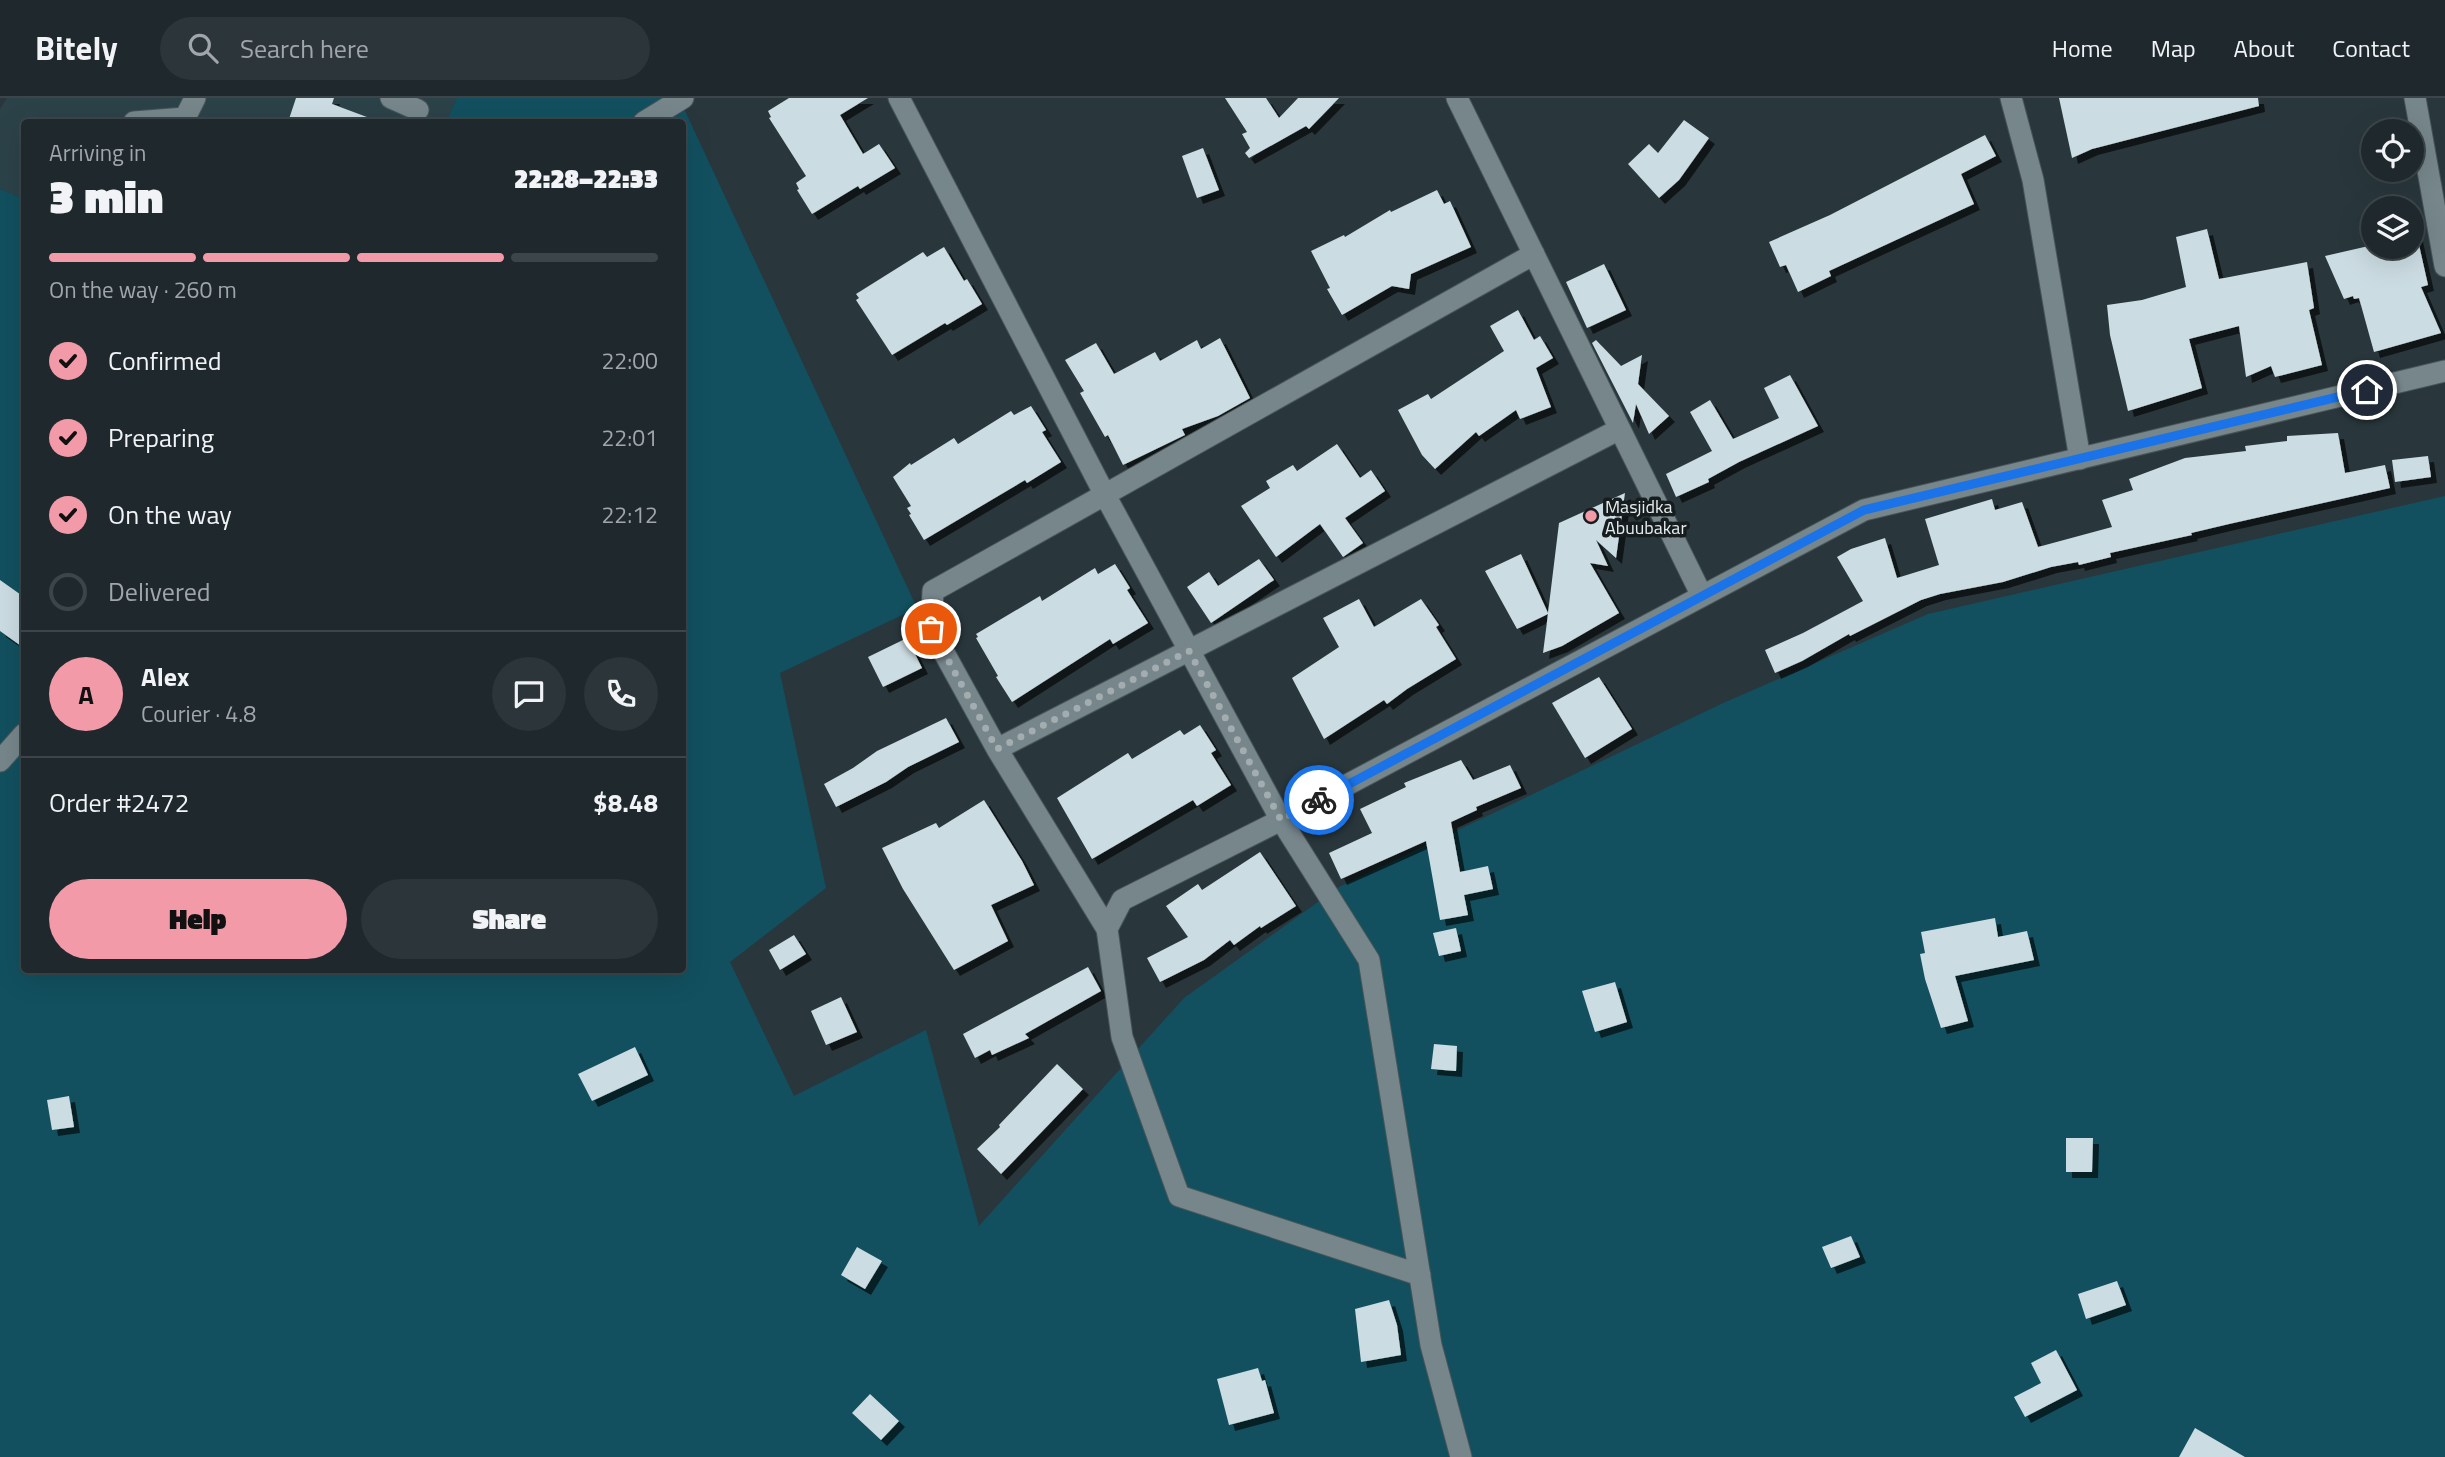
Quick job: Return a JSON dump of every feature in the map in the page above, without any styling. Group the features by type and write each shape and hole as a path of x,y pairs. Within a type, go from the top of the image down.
{"street":[{"path":"173,119 186,118 195,98"},
{"path":"391,98 418,110"},
{"path":"649,119 683,98"},
{"path":"899,98 1105,495 1281,820 1369,960 1431,1345 1461,1457"},
{"path":"2011,98 2033,180 2080,459"},
{"path":"2415,98 2445,266"},
{"path":"1464,99 1534,254 1702,596"},
{"path":"1420,1275 1179,1196 1122,1037 1107,929 997,749 931,629 933,591 1534,254"},
{"path":"1107,929 1122,900 1281,820 1864,510 2445,371"},
{"path":"997,749 1620,429"},
{"path":"0,761 21,737"}],"shaded area":[{"path":"7,98 457,98 447,119 21,119 21,198 0,189 0,109"},
{"path":"457,98 679,98 917,608 780,673 826,888 730,962 794,1096 926,1030 979,1226 1184,998 1339,887 1721,704 1928,614 2445,496 2445,1457 0,1457 0,189 21,198 21,973 686,973 686,119 447,119"}],"building":[{"path":"296,98 334,98 332,104 372,119 289,119"},
{"path":"789,98 868,98 840,115 863,154 879,144 895,168 860,189 858,186 812,214 797,190 799,189 796,183 806,176 769,118 771,117 768,111"},
{"path":"1225,98 1266,98 1279,118 1298,98 1339,98 1309,129 1306,126 1249,158 1245,153 1250,148 1242,134 1247,132"},
{"path":"2059,98 2258,98 2259,106 2092,149 2072,158"},
{"path":"1684,120 1709,138 1679,180 1659,198 1628,164 1649,144 1658,153"},
{"path":"1985,135 1996,156 1961,174 1974,204 1829,271 1831,276 1798,292 1786,265 1780,267 1769,242 1830,215"},
{"path":"1203,148 1219,190 1197,198 1182,156"},
{"path":"1437,190 1444,204 1450,201 1471,247 1411,274 1409,289 1392,286 1342,315 1327,289 1330,288 1311,251 1344,235 1345,237 1390,210 1391,212"},
{"path":"2207,229 2219,279 2307,262 2314,308 2309,310 2322,365 2275,377 2271,366 2246,377 2239,326 2189,339 2202,388 2128,411 2110,335 2107,305 2142,300 2186,287 2176,237"},
{"path":"944,247 964,281 967,279 982,304 892,355 856,300 859,298 856,294 923,252 927,257"},
{"path":"2361,248 2361,259 2422,259 2428,285 2421,287 2441,333 2374,352 2359,298 2354,299 2353,296 2344,299 2325,256"},
{"path":"1604,264 1626,310 1587,328 1566,282"},
{"path":"1518,310 1534,340 1540,336 1553,358 1536,368 1551,407 1520,419 1516,410 1479,436 1476,432 1435,469 1422,455 1398,410 1428,394 1431,399 1504,351 1490,326"},
{"path":"1220,338 1250,398 1218,416 1182,429 1185,435 1123,465 1108,435 1105,437 1080,393 1084,391 1065,360 1096,343 1114,374 1155,352 1160,361 1197,340 1201,349"},
{"path":"1596,340 1621,366 1642,355 1638,384 1669,416 1649,434 1636,404 1633,423 1592,343"},
{"path":"1790,375 1818,426 1739,462 1708,479 1709,482 1676,497 1666,474 1712,451 1690,412 1710,400 1733,439 1779,418 1764,388"},
{"path":"1031,406 1046,430 1042,432 1061,462 1027,483 1025,480 924,540 909,515 911,514 907,508 911,506 893,477 910,463 911,465 954,438 958,444 1011,411 1014,415"},
{"path":"2338,433 2345,473 2385,465 2390,488 2110,553 2111,557 2079,565 2078,562 2051,567 2003,582 1940,594 1921,600 1850,636 1849,634 1775,673 1765,650 1863,601 1837,557 1851,549 1885,538 1897,578 1939,565 1925,519 1992,499 1995,510 2022,502 2038,547 2112,527 2102,500 2133,490 2129,479 2185,458 2246,451 2245,446 2287,441 2287,436"},
{"path":"1337,444 1360,478 1371,470 1385,491 1345,518 1363,543 1343,557 1320,524 1276,557 1241,506 1270,488 1266,481 1293,465 1297,471"},
{"path":"2428,456 2431,477 2395,482 2392,460"},
{"path":"1625,493 1616,558 1596,540 1608,566 1590,563 1619,613 1562,646 1543,653 1548,614 1517,629 1485,571 1521,554 1548,613 1559,523"},
{"path":"1259,559 1274,580 1211,623 1187,587 1209,572 1218,586"},
{"path":"1115,564 1130,588 1127,590 1148,623 1113,644 1110,639 1012,702 996,677 998,676 976,634 1040,596 1042,601 1095,568 1098,574"},
{"path":"0,580 21,595 21,646 0,631"},
{"path":"1359,599 1374,627 1421,599 1439,625 1436,627 1456,659 1387,704 1384,700 1324,739 1292,678 1339,647 1323,618"},
{"path":"907,638 922,668 883,687 868,657"},
{"path":"1599,677 1632,729 1585,758 1552,703"},
{"path":"946,718 959,742 836,807 824,784 877,751"},
{"path":"1200,725 1216,750 1211,753 1231,785 1197,806 1193,800 1092,859 1057,798 1128,753 1132,759 1180,730 1184,735"},
{"path":"1461,760 1473,780 1510,765 1521,788 1476,807 1477,810 1451,822 1460,872 1488,866 1493,889 1464,895 1468,915 1440,920 1426,841 1341,879 1329,853 1372,833 1360,809 1406,787 1404,783"},
{"path":"984,800 1034,885 991,905 1008,941 954,970 903,889 882,848 936,823 939,828"},
{"path":"1260,852 1296,906 1261,928 1260,926 1234,945 1230,940 1204,960 1160,982 1147,958 1188,937 1166,906 1198,884 1202,890"},
{"path":"1995,918 1998,937 2027,931 2034,960 1955,976 1968,1021 1941,1028 1925,979 1920,954 1925,953 1921,932"},
{"path":"1456,928 1461,951 1439,956 1433,933"},
{"path":"794,935 806,954 780,970 769,950"},
{"path":"1088,967 1101,991 1025,1034 1029,1038 992,1055 990,1050 975,1058 963,1034"},
{"path":"1615,982 1627,1022 1595,1032 1582,991"},
{"path":"841,997 857,1032 826,1045 811,1011"},
{"path":"1434,1044 1457,1046 1456,1071 1431,1069"},
{"path":"635,1047 648,1075 592,1101 578,1074"},
{"path":"1057,1064 1083,1089 1001,1174 977,1149"},
{"path":"69,1096 74,1127 52,1130 47,1100"},
{"path":"2066,1138 2093,1138 2092,1172 2066,1172"},
{"path":"1851,1236 1860,1257 1831,1268 1822,1247"},
{"path":"857,1247 882,1261 865,1289 841,1275"},
{"path":"2117,1281 2126,1305 2086,1319 2078,1294"},
{"path":"1389,1300 1397,1325 1401,1355 1361,1362 1355,1309"},
{"path":"2056,1350 2077,1390 2025,1417 2014,1397 2041,1383 2031,1363"},
{"path":"1258,1368 1262,1381 1265,1380 1274,1413 1229,1425 1217,1379"},
{"path":"870,1394 899,1421 881,1440 852,1413"},
{"path":"2195,1428 2245,1457 2179,1457"}],"way so far":[{"path":"931,629 997,749 1189,651 1281,820 1319,800"}],"place":[{"name":"Masjidka Abuubakar","path":"1591,516"}],"route":[{"path":"1319,800 1864,510 2367,390"}]}
